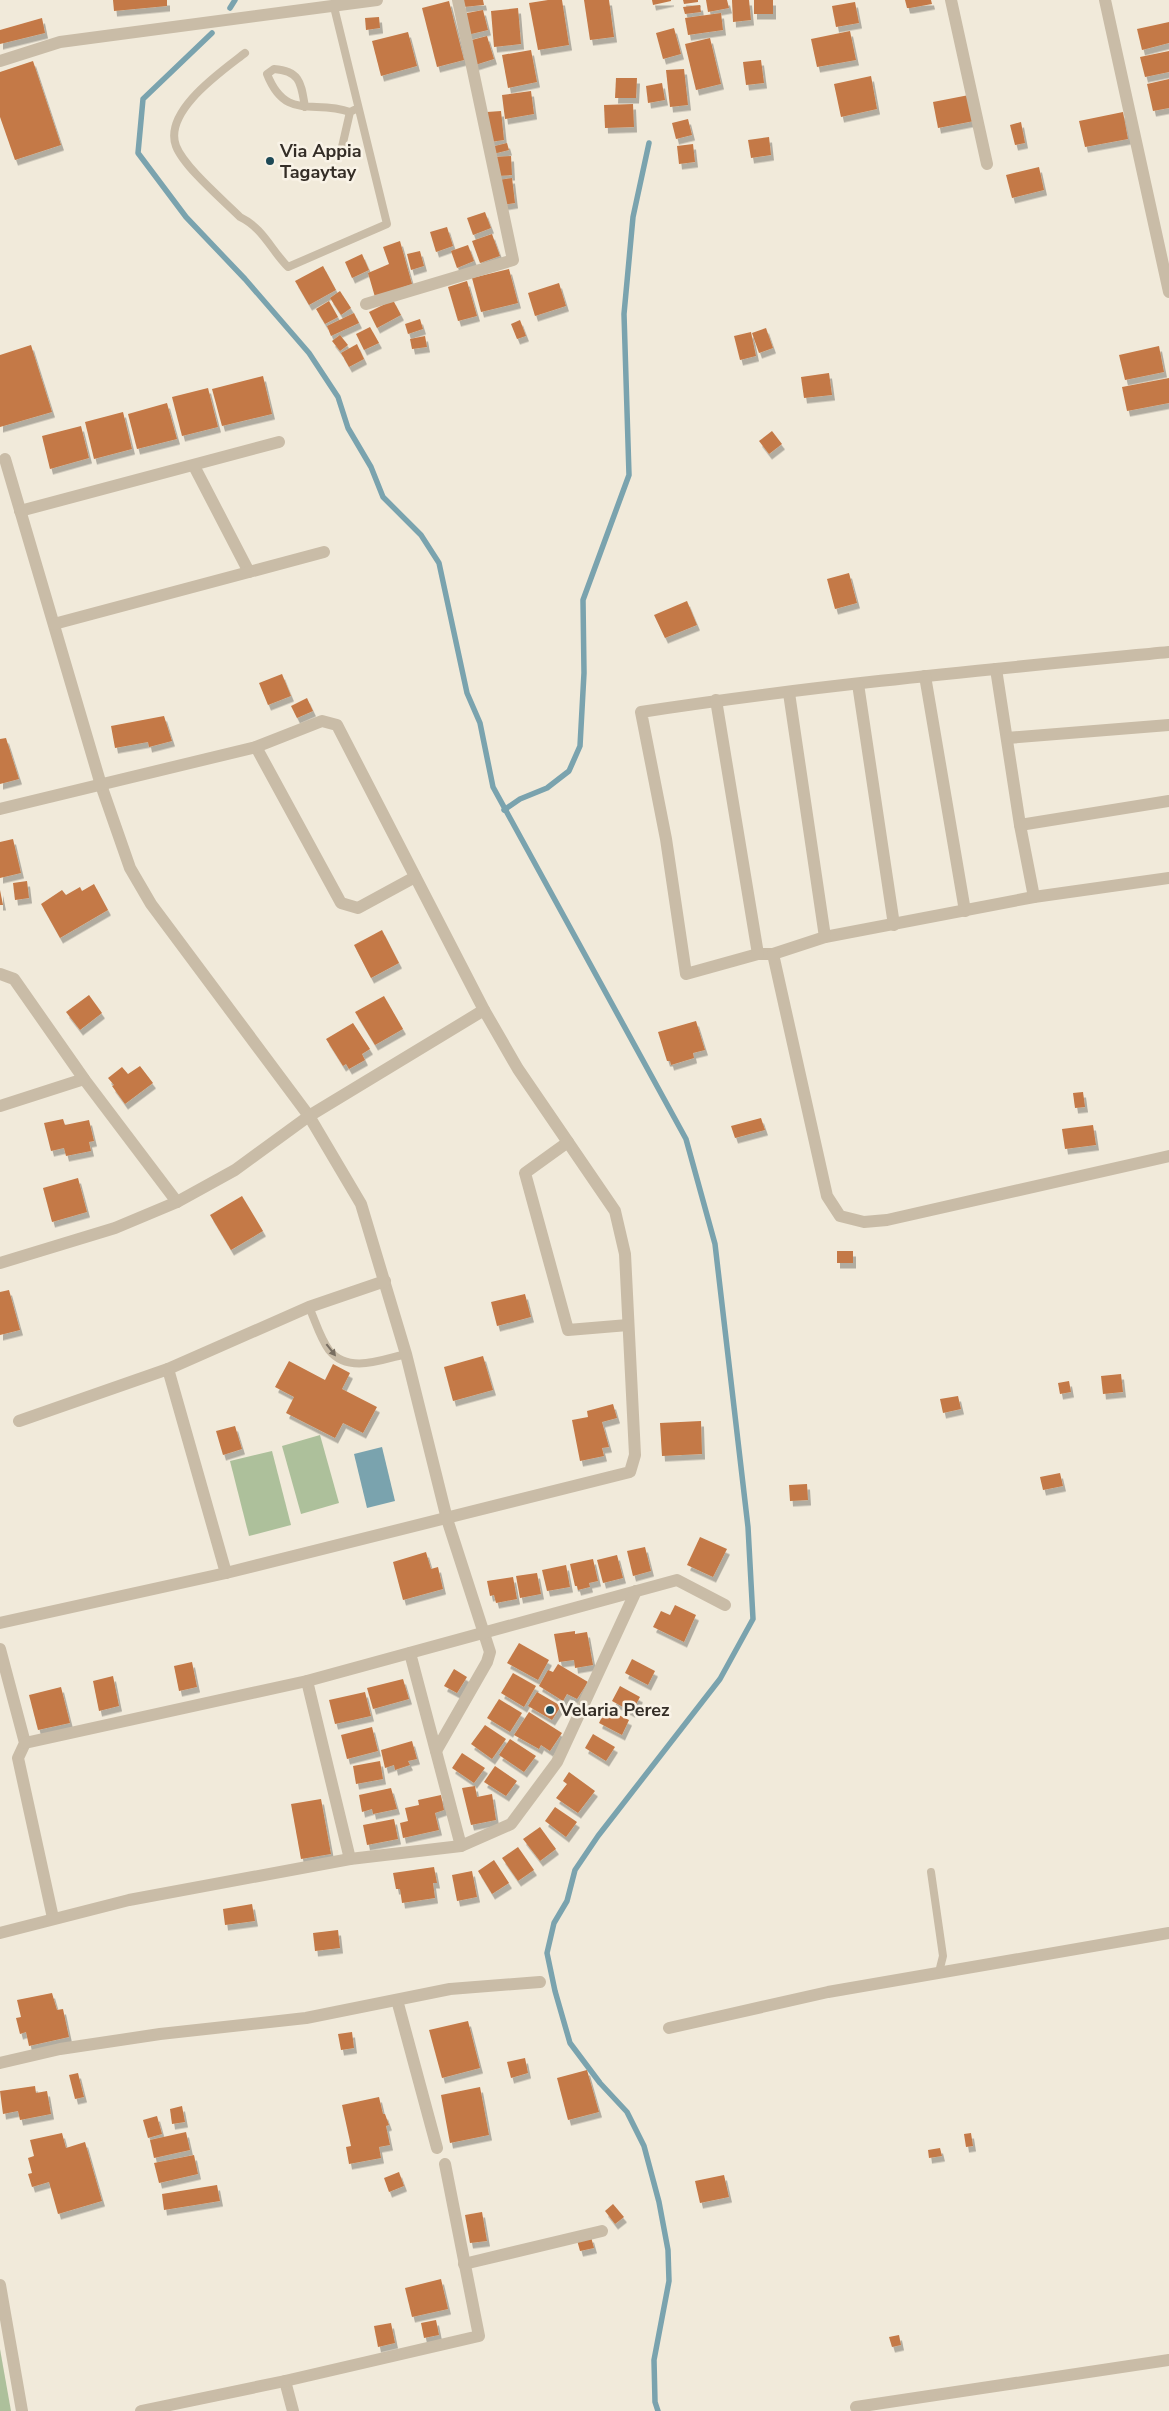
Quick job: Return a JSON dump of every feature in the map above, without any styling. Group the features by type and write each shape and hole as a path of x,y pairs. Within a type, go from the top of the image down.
{"street":[{"path":"0,61 60,42 377,0"},
{"path":"366,304 513,260 458,0"},
{"path":"950,0 987,164"},
{"path":"1105,0 1169,292"},
{"path":"20,511 279,442"},
{"path":"5,459 102,785 130,868 151,904 309,1116 361,1204 406,1354 447,1519 490,1652 488,1662 436,1751"},
{"path":"194,466 249,572"},
{"path":"54,624 324,552"},
{"path":"1169,652 925,676 716,700 641,712 666,839 686,974 758,954 773,954 825,937 1034,897 1169,878"},
{"path":"996,669 1020,825 1034,897"},
{"path":"925,676 965,911"},
{"path":"858,684 894,925"},
{"path":"789,693 825,937"},
{"path":"716,700 758,954"},
{"path":"0,809 256,747 322,720 337,725 484,1010 518,1069 615,1211 625,1254 634,1455 630,1472 226,1573 0,1623"},
{"path":"1007,738 1169,725"},
{"path":"256,747 341,903 358,908 415,877"},
{"path":"1020,825 1169,801"},
{"path":"773,954 827,1196 840,1216 864,1222 887,1220 1169,1156"},
{"path":"0,974 14,979 84,1079 178,1202"},
{"path":"0,1263 115,1228 178,1202 235,1170 309,1116 484,1010"},
{"path":"0,1106 84,1079"},
{"path":"568,1142 525,1173 568,1330 628,1325"},
{"path":"18,1421 168,1369 309,1307 385,1280"},
{"path":"168,1369 226,1573"},
{"path":"25,1743 307,1681 677,1580 725,1605"},
{"path":"0,1933 129,1900 350,1859 461,1846 511,1824 557,1762 636,1590"},
{"path":"0,1649 25,1743 18,1758 53,1918"},
{"path":"410,1653 461,1846"},
{"path":"307,1681 350,1859"},
{"path":"669,2028 828,1992 1169,1933"},
{"path":"0,2063 60,2049 160,2034 306,2018 450,1989 540,1982"},
{"path":"397,2000 438,2148"},
{"path":"141,2411 285,2381 479,2336 445,2164"},
{"path":"464,2264 602,2231"},
{"path":"0,2285 22,2411"},
{"path":"856,2407 1169,2360"},
{"path":"285,2381 293,2411"}],"lane":[{"path":"245,53 211,80 180,113 174,136 176,146 186,162 240,217 251,222 264,235 288,268 387,224 334,7"},
{"path":"305,107 302,88 296,76 286,70 274,69 267,74 279,97 290,103 305,107 314,109 337,107 350,112"},
{"path":"342,147 350,112 358,107"},
{"path":"309,1307 329,1350 340,1360 355,1365 406,1354"},
{"path":"931,1872 943,1956 939,1972"}],"green space":[{"path":"320,1435 339,1503 301,1514 282,1446"},
{"path":"272,1451 291,1525 249,1536 230,1461"},
{"path":"0,2349 11,2411 0,2411"}],"water":[{"path":"382,1447 395,1501 367,1508 354,1454"}],"building":[{"path":"113,0 167,0 167,6 114,11"},
{"path":"463,0 483,0 484,5 463,7"},
{"path":"562,0 569,45 538,50 529,3"},
{"path":"584,0 609,0 614,37 590,40"},
{"path":"652,0 671,0 671,1 653,5"},
{"path":"683,0 698,0 698,2 684,4"},
{"path":"706,0 727,0 729,8 708,12"},
{"path":"732,0 749,0 751,20 733,22"},
{"path":"754,0 773,0 773,14 754,14"},
{"path":"905,0 931,0 932,4 907,8"},
{"path":"449,1 464,60 437,67 422,8"},
{"path":"855,2 859,23 836,27 832,6"},
{"path":"700,5 701,12 685,14 683,7"},
{"path":"518,8 521,44 494,47 491,11"},
{"path":"483,10 488,30 467,35 462,14"},
{"path":"721,13 723,30 688,35 685,18"},
{"path":"379,17 380,28 366,30 365,18"},
{"path":"42,18 45,33 0,44 0,30"},
{"path":"1169,22 1169,43 1142,50 1137,29"},
{"path":"674,28 681,54 663,59 656,33"},
{"path":"850,31 856,60 817,67 811,39"},
{"path":"408,32 417,66 381,76 372,41"},
{"path":"487,36 494,59 475,65 468,41"},
{"path":"710,38 721,84 696,90 685,44"},
{"path":"531,50 537,82 508,88 502,55"},
{"path":"1169,51 1169,72 1145,77 1140,57"},
{"path":"761,60 764,83 746,85 743,62"},
{"path":"33,61 61,145 15,160 0,117 0,72"},
{"path":"684,69 688,105 670,107 666,70"},
{"path":"871,76 877,109 841,117 834,84"},
{"path":"616,78 637,78 636,98 615,98"},
{"path":"1169,79 1169,108 1153,111 1147,84"},
{"path":"662,83 665,100 648,103 646,86"},
{"path":"531,91 534,114 505,119 502,95"},
{"path":"969,95 974,121 938,128 933,102"},
{"path":"633,104 634,127 605,128 604,105"},
{"path":"501,111 504,140 490,142 487,112"},
{"path":"1123,112 1128,139 1085,147 1079,121"},
{"path":"688,119 692,135 676,139 672,123"},
{"path":"1021,122 1025,143 1015,145 1010,125"},
{"path":"769,137 771,155 751,158 748,140"},
{"path":"507,143 509,150 493,154 491,147"},
{"path":"693,144 695,162 679,164 677,146"},
{"path":"511,156 512,175 497,176 496,157"},
{"path":"1039,167 1044,190 1012,198 1006,175"},
{"path":"512,178 515,203 502,205 499,180"},
{"path":"485,212 491,228 473,235 467,218"},
{"path":"447,227 453,246 436,252 430,232"},
{"path":"492,234 500,256 480,263 472,241"},
{"path":"400,241 412,284 375,297 368,273 389,264 383,247"},
{"path":"468,245 474,261 457,268 451,251"},
{"path":"420,251 424,266 411,270 407,254"},
{"path":"362,254 369,270 352,278 345,262"},
{"path":"323,266 336,290 309,305 295,281"},
{"path":"509,269 518,303 481,312 472,278"},
{"path":"467,281 477,316 458,321 448,287"},
{"path":"559,283 566,306 535,316 528,293"},
{"path":"340,291 351,308 341,315 330,298"},
{"path":"393,300 401,315 377,328 369,312"},
{"path":"329,301 338,317 325,324 316,309"},
{"path":"354,313 359,323 331,336 327,326"},
{"path":"420,319 423,329 408,334 405,324"},
{"path":"520,320 526,336 517,339 511,324"},
{"path":"370,327 379,343 364,350 356,334"},
{"path":"766,328 773,348 759,353 752,333"},
{"path":"751,332 756,356 740,360 734,336"},
{"path":"340,335 348,345 340,351 332,341"},
{"path":"425,336 427,347 412,349 410,339"},
{"path":"357,344 364,359 349,367 341,353"},
{"path":"31,345 52,412 0,427 0,355"},
{"path":"1159,346 1164,372 1125,380 1119,355"},
{"path":"829,373 832,395 804,398 801,377"},
{"path":"263,376 272,414 222,426 212,389"},
{"path":"1169,378 1169,403 1127,411 1122,387"},
{"path":"208,388 218,427 182,436 172,397"},
{"path":"167,403 177,439 137,449 128,414"},
{"path":"123,412 132,449 94,459 85,422"},
{"path":"81,426 89,458 50,469 42,436"},
{"path":"772,431 782,444 769,454 759,441"},
{"path":"849,573 857,603 835,609 827,579"},
{"path":"687,601 697,625 665,638 654,615"},
{"path":"282,674 291,696 268,705 259,683"},
{"path":"307,698 313,711 297,718 291,706"},
{"path":"164,716 172,741 149,747 148,742 115,748 111,726"},
{"path":"6,738 19,779 0,784 0,739"},
{"path":"13,839 21,873 0,878 0,842"},
{"path":"27,881 29,898 15,900 13,883"},
{"path":"94,884 108,910 60,938 41,904 62,890 66,895 80,887 82,891"},
{"path":"0,890 3,905 0,905"},
{"path":"382,930 399,963 371,978 354,945"},
{"path":"89,995 102,1013 80,1030 66,1012"},
{"path":"384,996 403,1029 375,1045 355,1012"},
{"path":"696,1021 705,1050 693,1053 694,1058 671,1065 670,1061 667,1061 658,1032"},
{"path":"353,1023 370,1049 362,1054 365,1060 349,1069 346,1064 343,1066 326,1039"},
{"path":"140,1066 153,1083 125,1104 108,1078 122,1067 128,1074"},
{"path":"1083,1092 1085,1107 1075,1108 1073,1093"},
{"path":"761,1118 765,1130 735,1138 731,1126"},
{"path":"63,1119 65,1125 89,1120 94,1141 89,1142 91,1151 66,1156 64,1148 51,1151 44,1123"},
{"path":"1093,1125 1096,1145 1065,1149 1062,1129"},
{"path":"78,1178 87,1212 52,1222 43,1188"},
{"path":"242,1196 263,1231 231,1250 210,1215"},
{"path":"837,1251 853,1251 853,1263 837,1263"},
{"path":"9,1290 20,1330 0,1335 0,1292"},
{"path":"525,1294 531,1317 497,1326 491,1302"},
{"path":"483,1356 493,1390 453,1401 444,1367"},
{"path":"289,1361 325,1380 333,1364 350,1373 342,1389 377,1407 363,1433 343,1423 335,1438 286,1413 294,1397 275,1387"},
{"path":"1121,1374 1123,1392 1103,1394 1101,1376"},
{"path":"1069,1381 1071,1392 1060,1394 1058,1383"},
{"path":"958,1396 961,1409 943,1413 940,1399"},
{"path":"613,1404 617,1418 602,1422 609,1447 602,1448 604,1456 580,1461 572,1420 588,1417 587,1411"},
{"path":"701,1421 702,1454 662,1456 660,1423"},
{"path":"235,1426 242,1449 223,1455 216,1431"},
{"path":"1060,1473 1063,1486 1043,1490 1040,1477"},
{"path":"807,1484 808,1500 790,1501 789,1485"},
{"path":"700,1537 727,1549 713,1577 687,1565"},
{"path":"645,1547 651,1571 633,1576 627,1551"},
{"path":"426,1552 431,1569 438,1567 443,1589 403,1600 393,1562"},
{"path":"617,1555 623,1578 603,1583 597,1560"},
{"path":"593,1559 598,1581 589,1583 590,1587 578,1590 577,1586 575,1586 570,1564"},
{"path":"566,1565 570,1587 547,1591 542,1570"},
{"path":"537,1573 541,1594 520,1598 516,1576"},
{"path":"513,1577 517,1599 496,1603 494,1595 490,1596 487,1581"},
{"path":"675,1605 696,1615 684,1642 653,1627 661,1611 670,1615"},
{"path":"575,1631 575,1634 587,1632 593,1665 575,1668 574,1660 559,1662 554,1634"},
{"path":"519,1643 549,1660 538,1680 507,1663"},
{"path":"632,1659 655,1671 648,1685 625,1673"},
{"path":"192,1662 197,1687 179,1691 174,1666"},
{"path":"558,1664 588,1682 577,1699 567,1694 563,1701 539,1686 548,1670 553,1672"},
{"path":"454,1669 467,1677 457,1693 444,1686"},
{"path":"513,1673 536,1686 524,1707 501,1693"},
{"path":"113,1676 119,1706 99,1711 93,1681"},
{"path":"403,1679 409,1699 373,1709 367,1688"},
{"path":"620,1686 640,1697 632,1712 612,1701"},
{"path":"61,1687 70,1723 38,1730 29,1695"},
{"path":"365,1692 371,1716 335,1724 329,1700"},
{"path":"537,1692 561,1706 552,1720 528,1706"},
{"path":"499,1699 522,1713 510,1732 487,1718"},
{"path":"606,1709 629,1720 622,1735 599,1723"},
{"path":"529,1712 562,1733 550,1751 541,1745 539,1749 514,1735"},
{"path":"485,1725 506,1739 492,1759 471,1744"},
{"path":"372,1727 378,1751 347,1759 341,1735"},
{"path":"593,1734 615,1747 606,1761 585,1748"},
{"path":"510,1739 536,1756 524,1772 499,1755"},
{"path":"412,1741 417,1759 408,1761 410,1765 395,1770 394,1765 385,1768 381,1750"},
{"path":"462,1753 485,1768 474,1783 452,1768"},
{"path":"380,1761 383,1779 356,1784 353,1766"},
{"path":"495,1766 517,1781 506,1796 484,1782"},
{"path":"569,1772 595,1791 578,1813 556,1798 567,1784 563,1781"},
{"path":"475,1786 477,1797 492,1794 496,1820 471,1825 462,1788"},
{"path":"391,1788 397,1809 373,1814 372,1809 362,1812 359,1795"},
{"path":"441,1795 444,1810 435,1813 439,1830 403,1838 400,1823 408,1821 405,1808 419,1805 418,1800"},
{"path":"321,1799 331,1854 301,1859 291,1804"},
{"path":"555,1807 577,1822 566,1837 545,1821"},
{"path":"394,1819 398,1839 367,1845 363,1825"},
{"path":"540,1827 556,1849 540,1861 523,1839"},
{"path":"518,1847 534,1870 518,1881 502,1858"},
{"path":"494,1860 509,1883 492,1894 478,1871"},
{"path":"434,1867 437,1883 433,1883 435,1898 402,1903 400,1889 396,1889 393,1873"},
{"path":"472,1871 477,1897 457,1901 452,1875"},
{"path":"252,1904 255,1921 225,1925 223,1909"},
{"path":"338,1930 340,1948 315,1951 313,1933"},
{"path":"52,1993 57,2010 63,2009 69,2037 29,2046 26,2032 20,2034 16,2018 21,2017 17,2000"},
{"path":"468,2021 480,2068 442,2078 429,2030"},
{"path":"352,2032 354,2048 341,2050 338,2034"},
{"path":"525,2058 528,2073 511,2078 507,2062"},
{"path":"587,2070 599,2112 568,2120 557,2078"},
{"path":"78,2073 84,2097 75,2099 69,2075"},
{"path":"35,2086 36,2093 47,2091 51,2114 20,2120 18,2111 3,2114 0,2091"},
{"path":"480,2087 489,2135 450,2143 441,2095"},
{"path":"379,2097 383,2114 385,2114 389,2125 386,2126 390,2145 379,2147 381,2158 349,2164 346,2147 351,2146 342,2105"},
{"path":"182,2106 185,2122 172,2124 170,2109"},
{"path":"157,2116 162,2134 148,2138 143,2120"},
{"path":"186,2132 190,2150 154,2158 150,2140"},
{"path":"62,2133 66,2148 85,2142 102,2201 58,2214 49,2182 32,2187 28,2174 32,2173 28,2158 34,2156 30,2140"},
{"path":"971,2133 973,2146 966,2147 964,2134"},
{"path":"940,2148 942,2156 929,2158 928,2150"},
{"path":"194,2155 198,2174 159,2183 154,2163"},
{"path":"399,2172 404,2186 389,2192 384,2178"},
{"path":"724,2175 729,2197 700,2203 695,2181"},
{"path":"217,2185 220,2201 164,2210 162,2194"},
{"path":"613,2204 624,2217 615,2224 605,2211"},
{"path":"482,2212 487,2241 470,2243 465,2215"},
{"path":"591,2237 594,2248 580,2251 577,2240"},
{"path":"441,2279 448,2309 412,2317 405,2288"},
{"path":"436,2320 439,2335 424,2338 421,2323"},
{"path":"391,2323 395,2343 378,2347 374,2326"},
{"path":"899,2335 901,2345 892,2347 889,2337"}],"waterway":[{"path":"230,8 235,0"},
{"path":"212,33 143,99 138,153 186,217 245,279 309,353 338,397 348,428 371,467 383,497 421,535 439,563 467,693 480,723 493,787 686,1139 715,1244 748,1527 753,1619 720,1679 598,1836 575,1870 567,1901 554,1923 547,1953 555,1991 570,2043 600,2083 627,2112 644,2146 659,2202 668,2250 669,2281 654,2360 655,2402 658,2411"},
{"path":"504,810 520,799 547,788 569,771 580,746 584,673 583,600 629,475 624,314 633,217 649,143"}],"place":[{"name":"Via Appia Tagaytay","path":"270,161"},
{"name":"Velaria Perez","path":"550,1710"}]}
